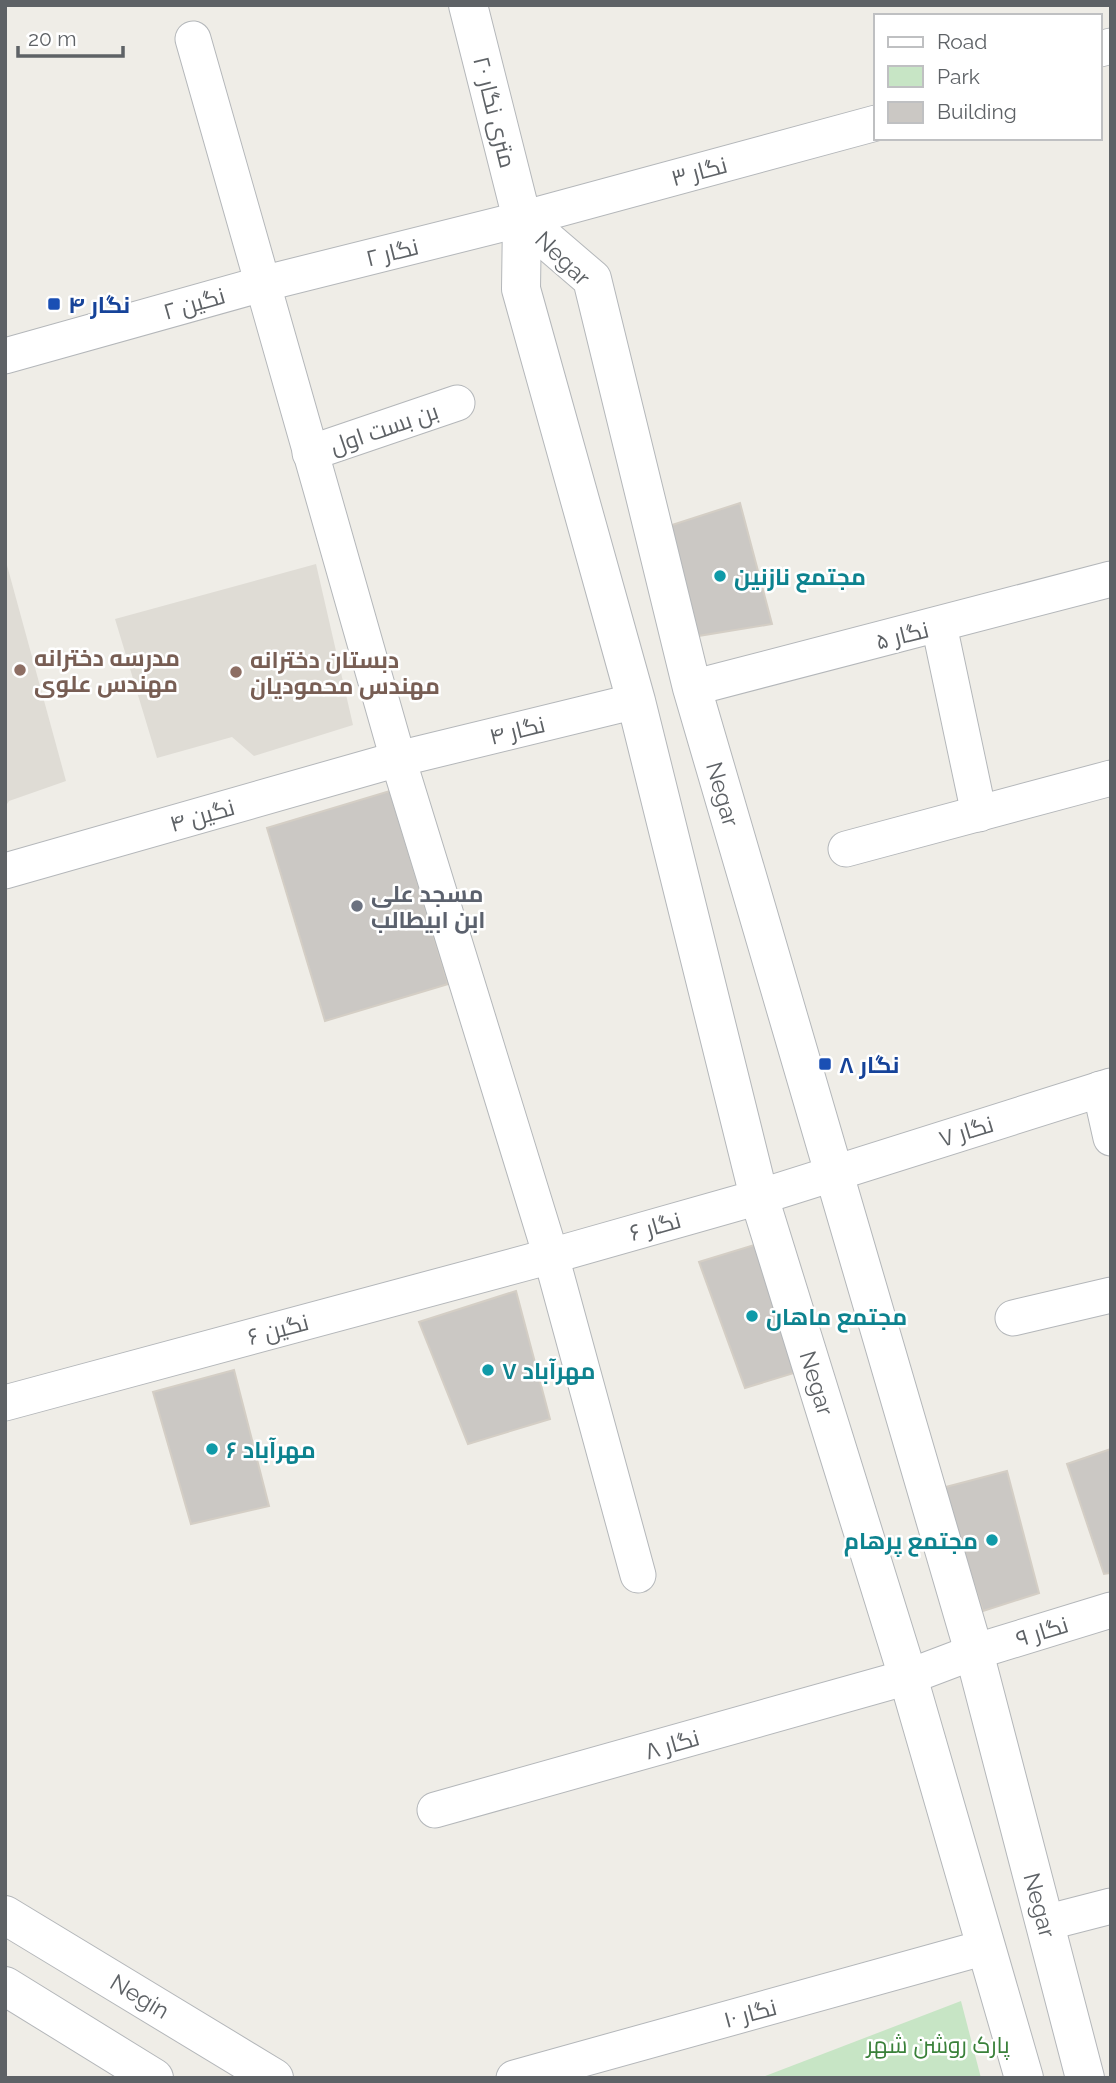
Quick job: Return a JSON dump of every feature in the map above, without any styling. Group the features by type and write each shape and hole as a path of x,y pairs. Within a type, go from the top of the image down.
{"street":[{"name":"۲۰ متری نگار","path":"468,5 522,219"},
{"path":"193,39 398,759 551,1256 638,1575"},
{"name":"نگار ۳","path":"522,219 874,124"},
{"name":"نگار ۲","path":"262,284 522,219"},
{"name":"Negar","path":"522,219 592,279 692,688 974,1652 1085,2078"},
{"name":"Negar","path":"522,219 521,289 636,701 759,1197 908,1677 1024,2078"},
{"name":"نگین ۲","path":"5,356 262,284"},
{"name":"بن بست اول","path":"310,453 457,403"},
{"name":"نگار ۵","path":"692,688 1111,579"},
{"path":"939,625 979,814"},
{"path":"636,701 692,688"},
{"name":"نگار ۴","path":"398,759 636,701"},
{"name":"نگین ۴","path":"5,872 398,759"},
{"path":"846,849 1111,778"},
{"name":"نگار ۷","path":"759,1197 1105,1088 1111,1138"},
{"name":"نگار ۶","path":"551,1256 759,1197"},
{"name":"نگین ۶","path":"5,1403 551,1256"},
{"path":"1013,1318 1111,1295"},
{"name":"نگار ۹","path":"908,1677 974,1652 1111,1610"},
{"name":"نگار ۸","path":"435,1810 908,1677"},
{"path":"1045,1923 1111,1906"},
{"name":"Negin","path":"5,1915 274,2078"},
{"name":"نگار ۱۰","path":"514,2078 986,1947"},
{"path":"5,1986 154,2078"}],"shaded area":[{"name":"مدرسه دخترانه مهندس علوی","path":"5,558 66,781 9,801 5,807"},
{"name":"دبستان دخترانه مهندس محمودیان","path":"316,564 353,725 254,756 232,737 157,758 115,619"}],"green space":[{"name":"پارک روشن شهر","path":"961,2001 981,2078 760,2078"}],"building":[{"name":"مجتمع نازنین","path":"740,503 772,624 698,636 666,527"},
{"name":"مسجد علی ابن ابیطالب","path":"390,791 448,984 325,1021 267,828"},
{"name":"مجتمع ماهان","path":"764,1242 800,1371 745,1388 699,1262"},
{"name":"مهرآباد ۷","path":"516,1291 550,1419 468,1444 419,1322"},
{"name":"مهرآباد ۶","path":"234,1370 269,1506 191,1524 153,1392"},
{"path":"1111,1449 1111,1573 1104,1574 1067,1464"},
{"name":"مجتمع پرهام","path":"1007,1471 1039,1593 983,1611 942,1488"}],"place":[{"name":"نگار ۴","path":"54,304"},
{"name":"مجتمع نازنین","path":"720,576"},
{"name":"مدرسه دخترانه مهندس علوی","path":"20,670"},
{"name":"دبستان دخترانه مهندس محمودیان","path":"236,672"},
{"name":"مسجد علی ابن ابیطالب","path":"357,906"},
{"name":"نگار ۸","path":"825,1064"},
{"name":"مجتمع ماهان","path":"752,1316"},
{"name":"مهرآباد ۷","path":"488,1370"},
{"name":"مهرآباد ۶","path":"212,1449"},
{"name":"مجتمع پرهام","path":"992,1540"}]}
